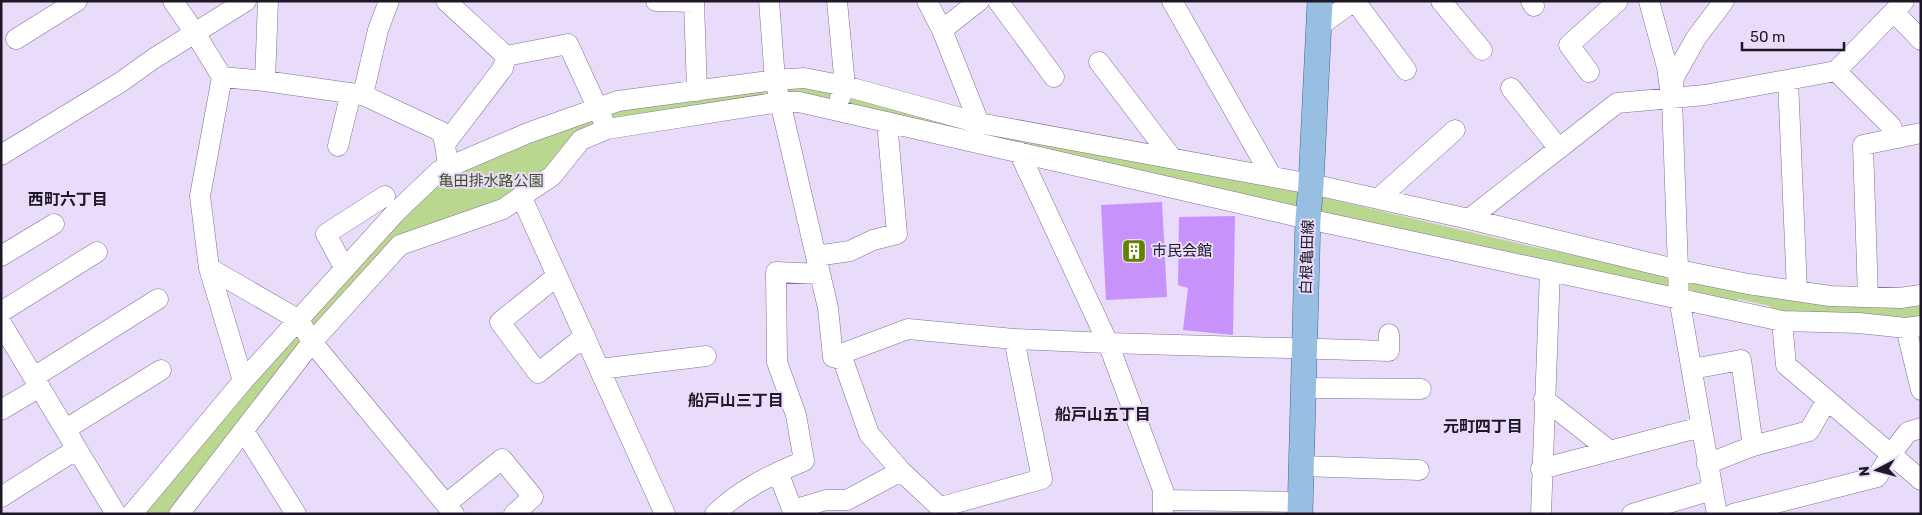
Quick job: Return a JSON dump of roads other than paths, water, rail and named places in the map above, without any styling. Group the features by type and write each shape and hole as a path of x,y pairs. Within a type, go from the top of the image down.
{"main road":[{"name":"白根亀田線","path":"1301,508 1308,219 1320,1"}],"street":[{"path":"16,39 77,1"},
{"path":"173,1 222,77 200,196 209,268 243,381"},
{"path":"1,155 121,82 153,59 246,1"},
{"path":"265,81 268,1"},
{"path":"338,146 389,1"},
{"path":"446,1 506,56"},
{"path":"656,1 694,2 697,91"},
{"path":"769,1 775,80 828,308 833,357"},
{"path":"834,110 845,86 837,1"},
{"path":"927,1 942,30 979,123"},
{"path":"942,30 979,1"},
{"path":"998,1 1054,77"},
{"path":"1172,1 1272,177"},
{"path":"1319,26 1354,1 1406,70"},
{"path":"1441,1 1482,50"},
{"path":"1589,72 1569,44 1618,1"},
{"path":"1649,1 1667,67 1672,98 1679,298 1717,514"},
{"path":"1672,98 1674,77 1696,38 1724,1"},
{"path":"1469,219 1618,104 1705,95 1836,71 1899,7 1921,40"},
{"path":"506,56 568,44 606,129"},
{"path":"445,144 504,68 506,56"},
{"path":"1099,62 1172,158"},
{"path":"1836,71 1891,126 1895,137"},
{"path":"222,77 357,94 442,132 445,144 444,169"},
{"path":"345,269 326,234 391,204 444,169 528,133 618,101 775,80 804,78 845,86 979,123 1311,184 1469,219 1678,270 1748,284 1830,296 1900,298 1921,295"},
{"path":"1788,80 1797,291"},
{"path":"1511,88 1559,149"},
{"path":"180,514 312,342 400,245 503,208 552,176 581,140 606,129 780,102 800,102 1308,219 1782,321 1914,327 1921,390"},
{"path":"715,514 755,484 804,461 796,415 777,362 776,272 818,265 873,240 897,234 887,122"},
{"path":"1378,199 1455,130"},
{"path":"1868,297 1863,145 1921,133"},
{"path":"1019,152 1108,343 1163,490 1163,507 1301,508"},
{"path":"521,196 665,514"},
{"path":"132,514 243,381 345,269 391,204"},
{"path":"1,256 54,224"},
{"path":"1,312 97,252"},
{"path":"209,268 300,320 312,342 450,509 502,459 533,497 514,514"},
{"path":"1541,514 1541,469 1550,270"},
{"path":"558,276 500,322 538,373 584,336"},
{"path":"1,410 37,382 158,299"},
{"path":"1782,321 1786,365 1921,480"},
{"path":"1,323 116,514"},
{"path":"833,357 908,329 1014,338 1108,343 1389,351 1389,334"},
{"path":"833,357 843,360 869,434 902,471 944,510 1042,479 1014,338"},
{"path":"600,369 706,356"},
{"path":"1692,368 1741,360 1753,446"},
{"path":"66,429 161,370"},
{"path":"1304,388 1421,389"},
{"path":"1544,399 1610,451"},
{"path":"1707,464 1753,446 1809,431 1827,400"},
{"path":"1541,469 1702,427"},
{"path":"1733,514 1876,477 1908,432 1921,428"},
{"path":"244,430 296,514"},
{"path":"1,497 77,449"},
{"path":"1302,466 1419,470"},
{"path":"778,472 793,512 826,500 850,507 902,471"},
{"path":"1632,514 1712,490"}],"place":[{"name":"市民会館","path":"1134,251"}],"district":[{"name":"西町六丁目","path":"68,199"},
{"name":"船戸山三丁目","path":"736,400"},
{"name":"船戸山五丁目","path":"1103,414"},
{"name":"元町四丁目","path":"1483,426"}],"park label":[{"name":"亀田排水路公園","path":"491,181"}]}
